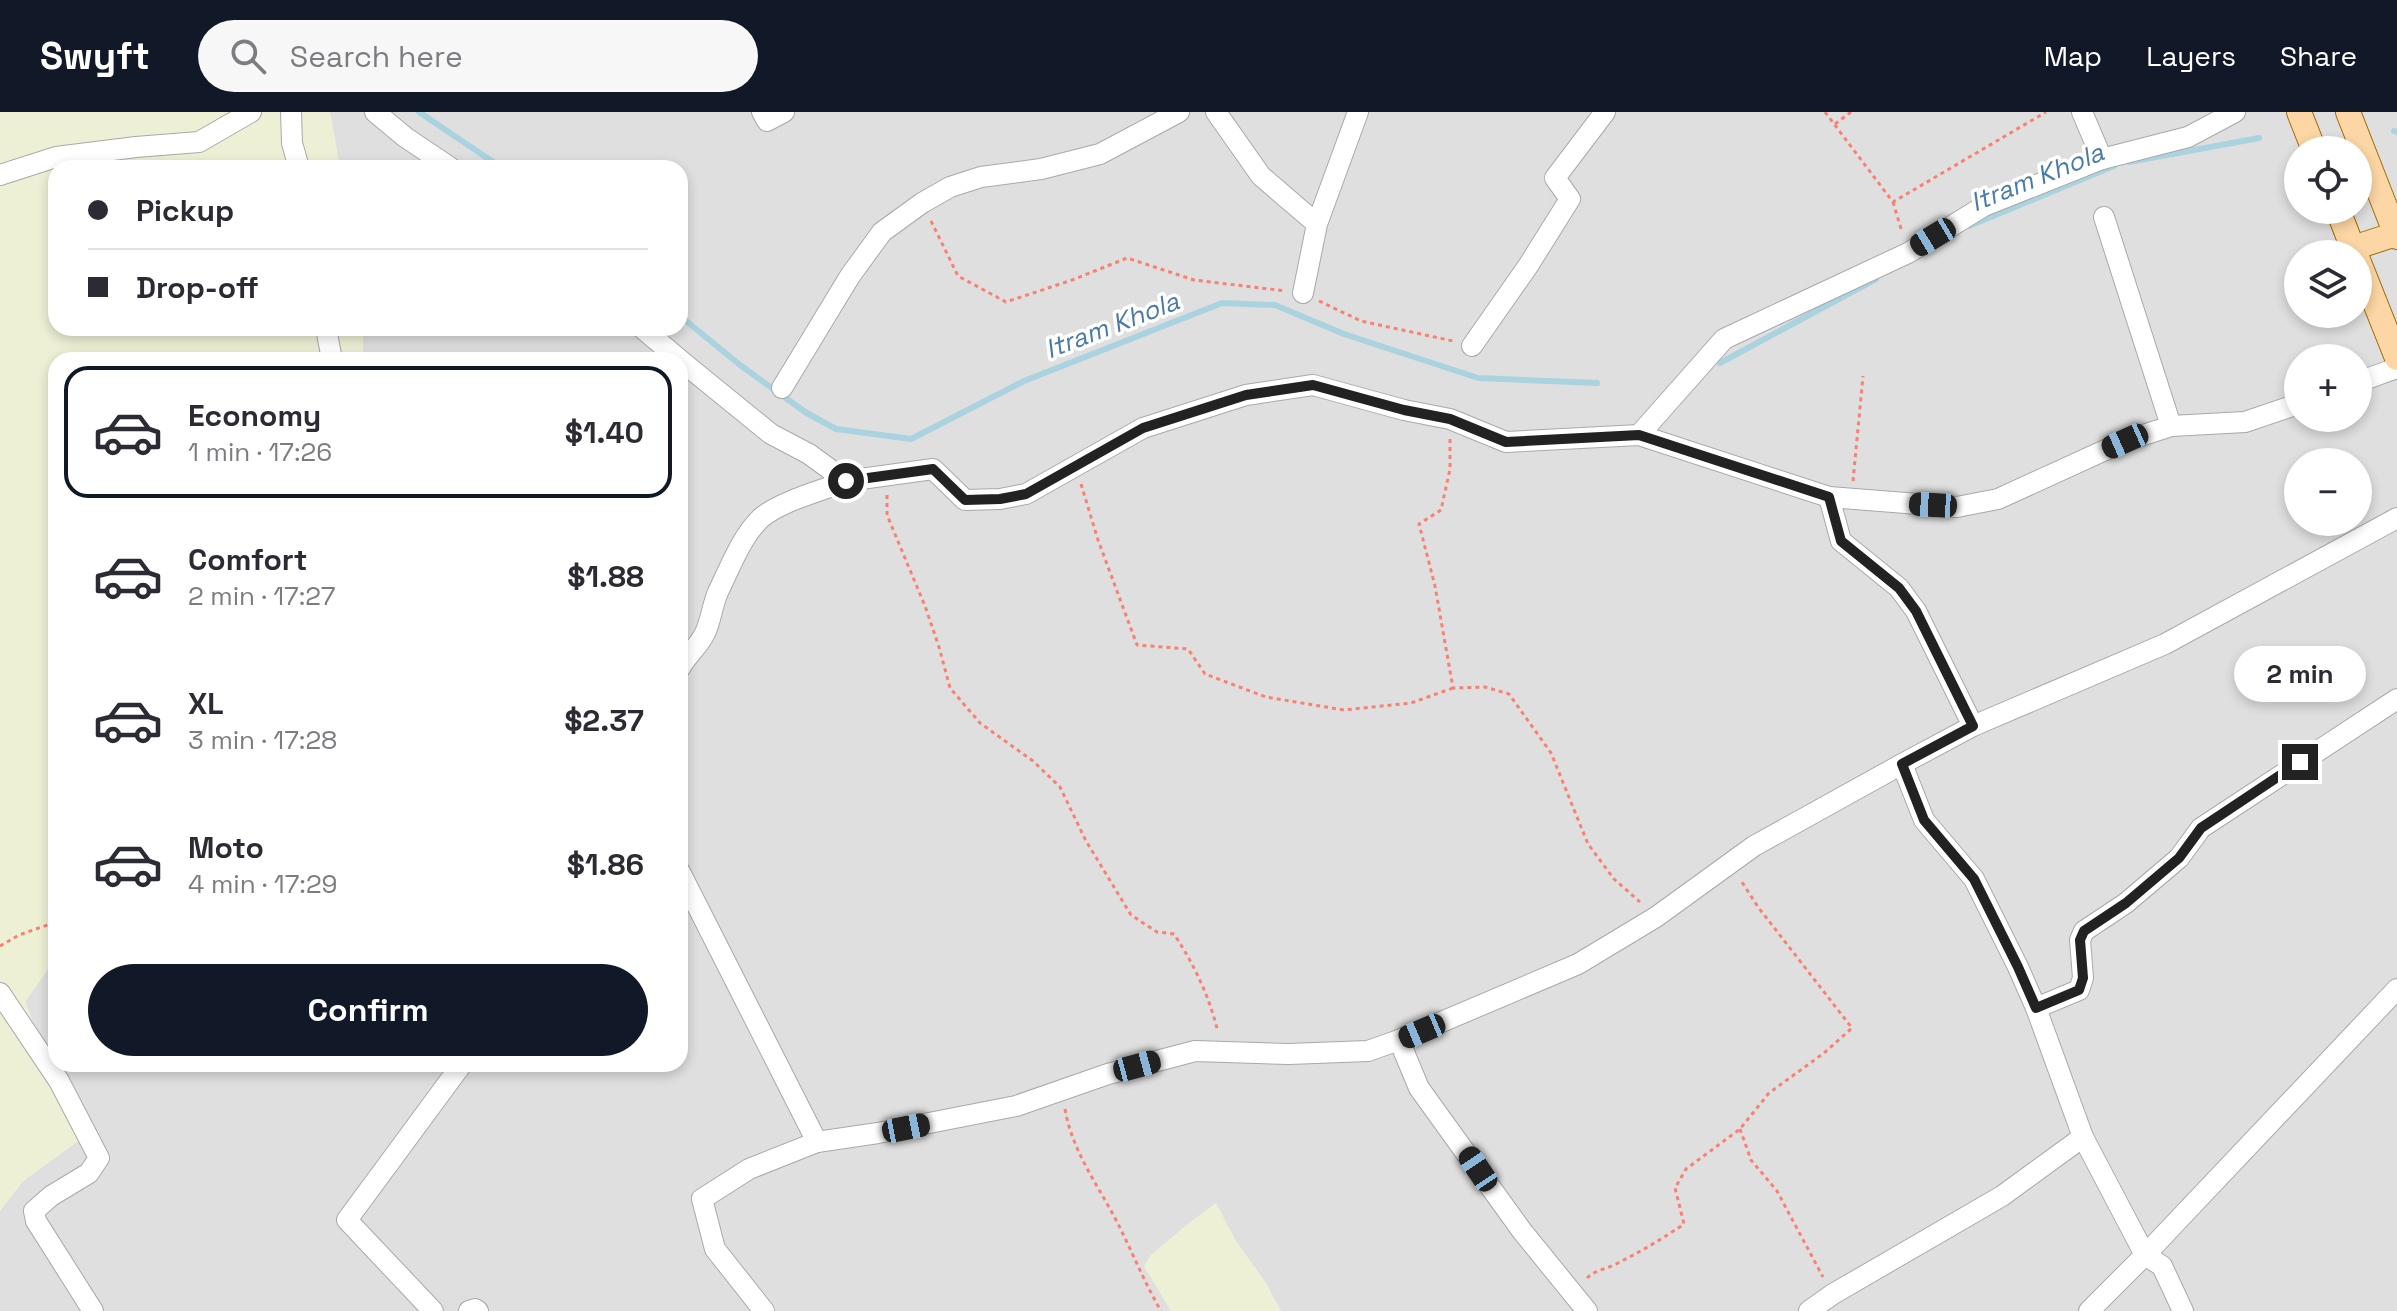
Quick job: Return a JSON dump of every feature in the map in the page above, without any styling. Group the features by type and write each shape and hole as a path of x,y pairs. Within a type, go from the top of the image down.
{"main road":[{"path":"2299,112 2308,136"},
{"path":"2348,112 2396,235 2372,246"},
{"path":"2372,296 2397,358"}],"street":[{"path":"0,175 56,157 199,142 251,112"},
{"path":"291,112 292,143 297,160"},
{"path":"375,112 439,160"},
{"path":"762,112 767,121 784,112"},
{"path":"782,388 850,276 882,232 922,203 950,187 981,177 1041,169 1100,154 1179,112"},
{"path":"1216,112 1261,176 1317,224"},
{"path":"1303,293 1317,224 1358,112"},
{"path":"1472,346 1570,199 1555,178 1605,112"},
{"path":"2082,112 2102,159"},
{"path":"1639,435 1724,339 1908,253 1984,206 2102,159 2188,137 2235,112"},
{"path":"2104,217 2171,426"},
{"path":"652,336 670,352"},
{"path":"688,367 771,434 809,454 846,481"},
{"path":"2372,377 2397,368"},
{"path":"688,654 705,634 711,609 746,537 761,518 773,510 846,481 933,469 965,500 1000,499 1026,494 1143,428 1246,395 1313,385 1450,419 1506,442 1639,435 1829,497 1957,507 1998,499 2125,441 2171,426 2245,422 2284,409"},
{"path":"1829,497 1841,541 1899,588 1916,611 1973,726"},
{"path":"764,1311 715,1249 702,1199 749,1169 817,1142 1016,1106 1108,1074 1195,1051 1289,1054 1368,1051 1399,1040 1578,964 1656,917 1754,846 1902,764 1973,726 2165,644 2397,518"},
{"path":"2036,1008 2079,990 2083,978 2080,940 2084,931 2126,903 2179,858 2201,828 2397,699"},
{"path":"1902,764 1924,820 1974,879 2036,1008 2083,1137 2145,1255 2162,1266 2183,1311"},
{"path":"688,888 817,1142"},
{"path":"2089,1311 2397,989"},
{"path":"0,993 48,1065"},
{"path":"1399,1040 1419,1088 1522,1231 1587,1311"},
{"path":"53,1072 99,1158 89,1173 51,1196 34,1211 36,1221 93,1311"},
{"path":"433,1311 347,1220 456,1072"},
{"path":"1809,1311 2002,1196 2083,1137"},
{"path":"469,1311 478,1311"}],"path":[{"path":"1825,112 1893,202 1908,253"},
{"path":"1834,125 1851,112"},
{"path":"1893,202 2046,112"},
{"path":"922,203 958,276 1006,302 1127,258 1194,280 1303,293 1361,321 1472,346"},
{"path":"1851,497 1863,376"},
{"path":"1450,419 1450,469 1441,510 1419,524 1435,586 1453,688"},
{"path":"1075,465 1098,540 1137,645 1188,649 1205,674 1266,697 1344,710 1411,703 1453,688 1485,687 1509,694 1551,753 1588,844 1614,879 1656,917"},
{"path":"886,475 887,515 925,606 950,688 980,723 1033,761 1060,787 1086,841 1131,915 1157,932 1174,934 1191,960 1209,999 1223,1052"},
{"path":"1573,1292 1592,1273 1647,1247 1684,1224 1675,1188 1686,1169 1740,1129 1769,1093 1824,1053 1852,1028 1758,907 1729,864"},
{"path":"0,946 48,925"},
{"path":"1063,1090 1069,1131 1161,1311"},
{"path":"1740,1129 1751,1160 1777,1191 1833,1294"}],"shaded area":[{"path":"330,112 2397,112 2397,1311 0,1311 0,1211 23,1181 78,1141 52,1072 688,1072 688,352 363,352 363,336 688,336 688,160 339,160"},
{"path":"48,969 48,1062 25,1001"}],"green space":[{"path":"0,112 330,112 339,160 48,160 48,336 363,336 363,352 48,352 48,969 25,1002 48,1062 48,1072 52,1072 78,1141 23,1181 0,1211"},
{"path":"1216,1203 1236,1241 1266,1283 1281,1311 1171,1311 1144,1266 1150,1256"}],"waterway":[{"name":"Itram Khola","path":"419,112 490,160"},
{"name":"Itram Khola","path":"2129,162 2259,138"},
{"name":"Itram Khola","path":"1969,226 2114,166"},
{"name":"Itram Khola","path":"1720,363 1876,279"},
{"name":"Itram Khola","path":"688,323 805,412 836,429 911,439 1024,381 1222,303 1275,305 1344,334 1478,378 1597,383"}],"route":[{"path":"846,481 933,469 965,500 1000,499 1026,494 1143,428 1246,395 1313,385 1450,419 1506,442 1639,435 1829,497 1841,541 1899,588 1916,611 1973,726 1902,764 1924,820 1974,879 2036,1008 2079,990 2083,978 2080,940 2084,931 2126,903 2179,858 2201,828 2300,762"}]}
